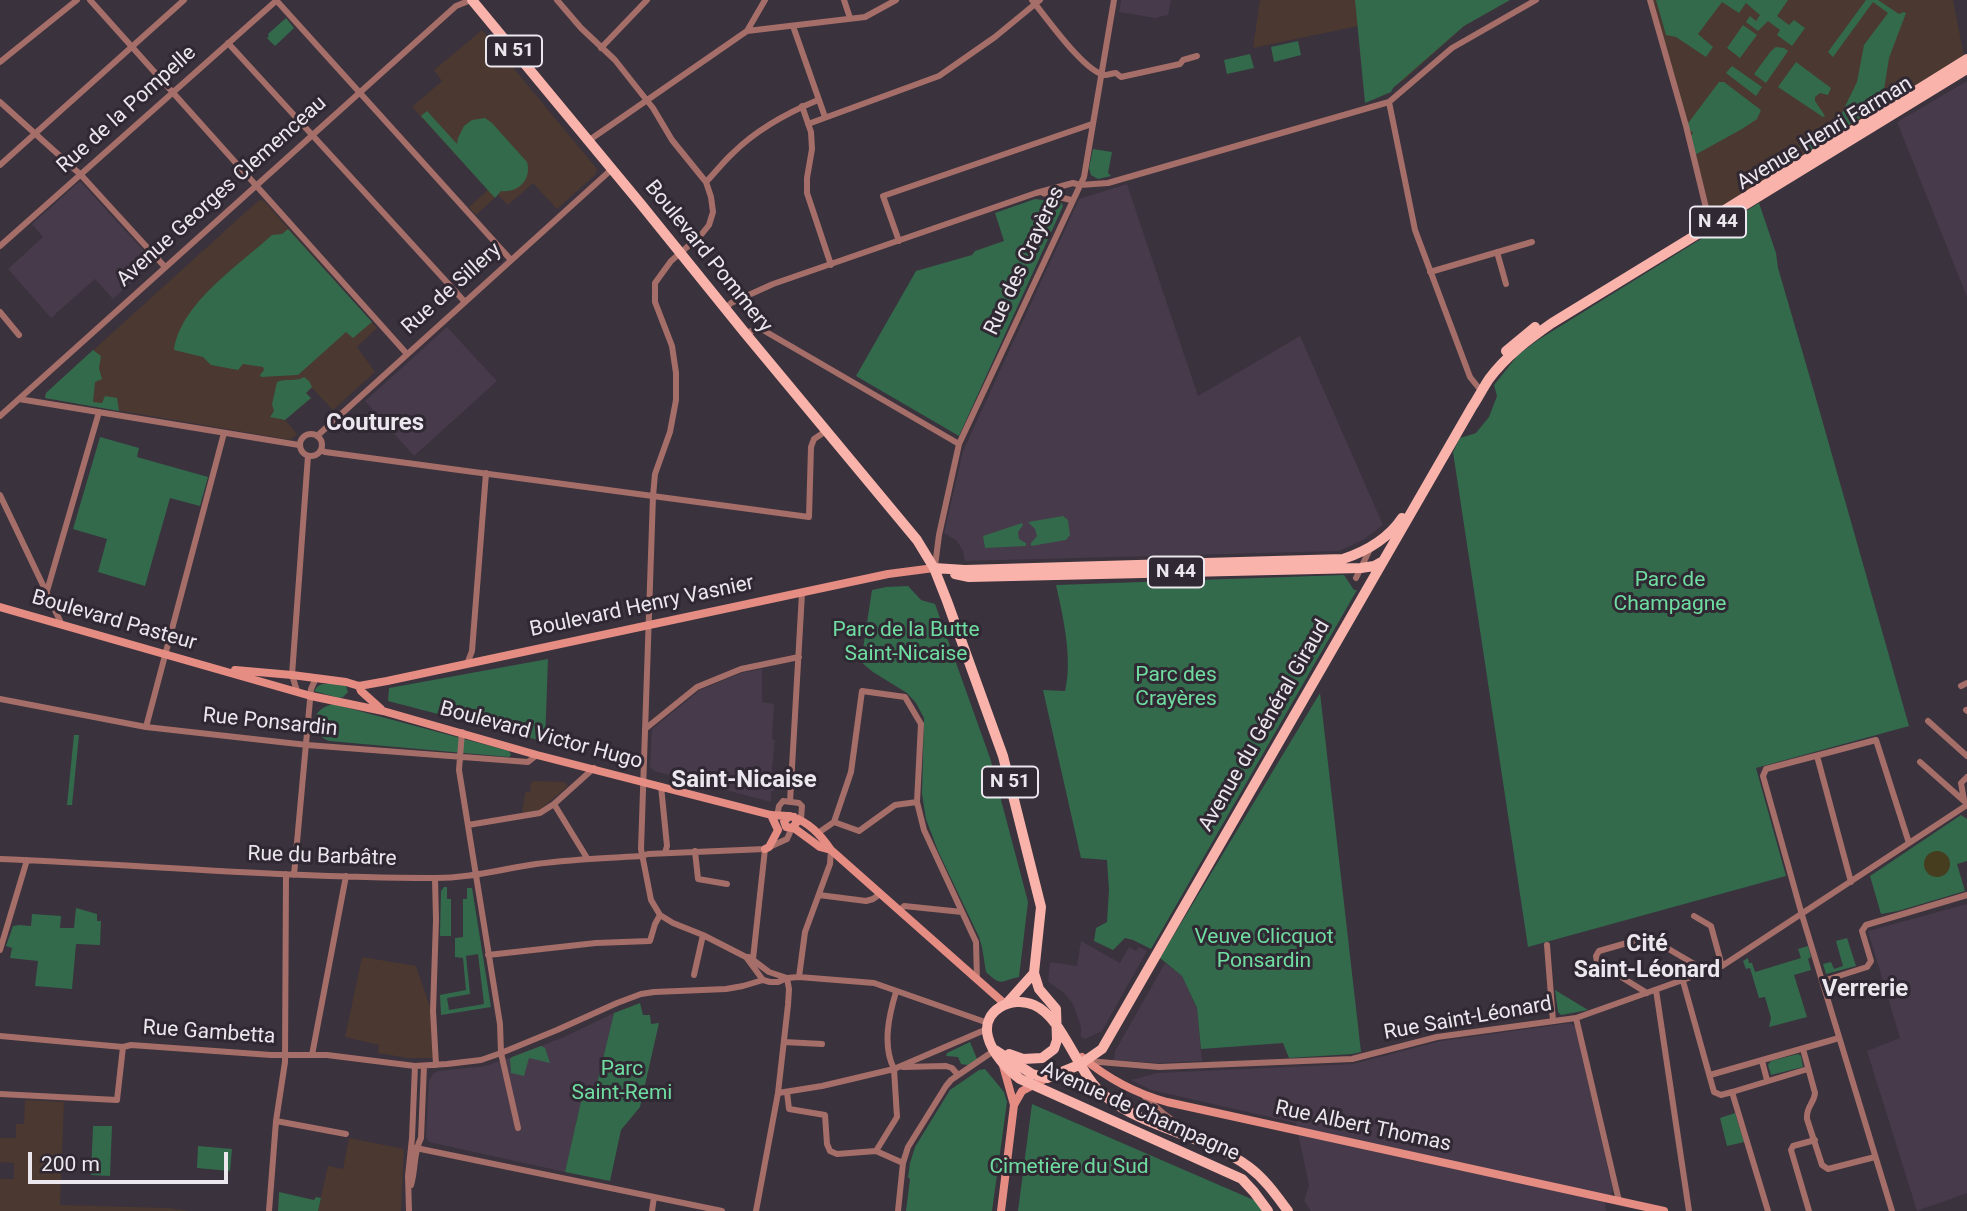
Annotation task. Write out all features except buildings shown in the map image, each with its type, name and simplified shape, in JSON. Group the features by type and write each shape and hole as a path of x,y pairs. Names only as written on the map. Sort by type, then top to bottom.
{"main road":[{"name":"Boulevard Pommery","path":"471,0 915,537 934,568"},
{"name":"Avenue Henri Farman","path":"1478,387 1509,348 1534,328 1967,60"},
{"name":"Avenue Henri Farman","path":"1472,406 1502,364 1552,323 1967,69"},
{"name":"N 44","path":"1374,546 1392,531 1405,514 1478,387"},
{"name":"Avenue du Général Giraud","path":"1083,1063 1102,1049 1472,406"},
{"name":"Boulevard Henry Vasnier","path":"934,568 965,570 1331,560 1351,557 1374,546"},
{"name":"Boulevard Henry Vasnier","path":"934,568 969,577 1361,568 1384,561"},
{"name":"N 51","path":"934,568 1003,756 1035,879 1041,907 1034,973"},
{"path":"998,1055 1023,1059 1042,1058 1054,1049 1058,1028 1056,1009 1039,989 1034,973 994,1012 988,1027 988,1038 998,1055 1029,1083 1083,1063"},
{"path":"1006,1003 1027,1002 1038,1006 1058,1028"},
{"name":"Avenue de Champagne","path":"1058,1028 1068,1046 1083,1063 1095,1088 1114,1103 1143,1118 1209,1146 1247,1166 1269,1186 1288,1211"},
{"name":"Avenue de Champagne","path":"1029,1083 1242,1180 1268,1211"}],"street":[{"path":"0,62 77,0"},
{"path":"90,0 407,354"},
{"path":"0,165 184,0"},
{"path":"276,0 511,260"},
{"name":"Rue de la Pompelle","path":"0,246 276,0"},
{"name":"Avenue Georges Clemenceau","path":"0,416 456,6 471,0"},
{"path":"557,0 581,29 615,60 645,98 672,140 706,182 713,212 709,225 671,261 655,283 655,302 672,346 676,400 670,432 655,474 653,496 642,856 651,900 660,915 673,923 704,934 769,972 787,978"},
{"path":"601,48 647,0"},
{"path":"588,141 645,98 747,31 765,0"},
{"path":"844,0 850,18"},
{"path":"747,31 865,17 896,0"},
{"path":"726,309 731,303 773,284 1040,192 1073,183 1080,185 1084,177 1114,0"},
{"path":"1478,387 1470,377 1415,230 1389,102 1452,48 1536,0"},
{"path":"1650,0 1709,220"},
{"path":"808,124 939,76 995,37 1036,1 1087,67 1101,74 1116,73 1121,77 1180,64 1183,60 1197,57"},
{"path":"793,26 825,117"},
{"path":"228,43 465,302"},
{"path":"706,182 733,153 769,124 818,100"},
{"path":"0,102 80,174 165,267"},
{"name":"Rue des Crayères","path":"934,568 960,444 1080,185 1108,183 1389,102"},
{"path":"802,106 811,132 812,149 807,193 831,265"},
{"path":"899,242 883,196 1092,124"},
{"name":"Rue de Sillery","path":"317,436 612,169"},
{"path":"1040,192 1071,200"},
{"path":"1430,272 1532,242"},
{"path":"1497,252 1506,284"},
{"path":"0,312 19,335"},
{"path":"745,333 763,330 960,444"},
{"path":"19,399 299,445"},
{"path":"47,591 99,412"},
{"path":"321,450 809,517 811,447 814,439 826,430"},
{"path":"146,727 224,433"},
{"path":"311,434 322,442 321,450 308,456 302,452 299,445 304,436 311,434"},
{"path":"297,691 292,675 308,456"},
{"path":"467,664 472,651 486,473"},
{"path":"0,495 62,625"},
{"path":"1373,577 1356,578 1374,546 1381,551 1384,561"},
{"name":"Boulevard Henry Vasnier","path":"337,701 348,700 360,688 467,664 888,574 934,568"},
{"path":"790,802 802,593"},
{"name":"Boulevard Pasteur","path":"0,607 312,696"},
{"path":"645,729 697,687 741,669 799,657"},
{"name":"Boulevard Pasteur","path":"218,669 292,675"},
{"name":"Boulevard Henry Vasnier","path":"292,675 346,682 360,688"},
{"path":"270,1211 276,1121 285,1055 290,874 307,745 311,689 316,678"},
{"name":"Boulevard Victor Hugo","path":"360,688 383,711"},
{"path":"818,833 834,822 850,772 862,691 905,697 921,724 917,802 924,830 976,942 977,980"},
{"name":"Boulevard Victor Hugo","path":"312,696 383,711 537,755 774,815"},
{"name":"Rue Ponsardin","path":"0,699 146,727 307,745 528,762 537,755"},
{"path":"1928,721 1967,756"},
{"path":"462,733 459,770 500,1024 501,1053 518,1128"},
{"path":"1892,1211 1802,915 1763,776 1766,768 1876,740 1909,843"},
{"path":"1817,756 1851,882"},
{"path":"1920,762 1966,805"},
{"path":"468,825 540,813 594,768"},
{"path":"1966,805 1961,783 1967,777"},
{"path":"661,786 667,846 665,853"},
{"path":"749,958 755,949 765,849 769,847 778,830 774,815 783,801 799,803 802,806 792,822 787,839 765,849"},
{"path":"834,822 859,831 895,805 917,802"},
{"path":"554,804 587,859"},
{"name":"Rue Saint-Léonard","path":"1083,1063 1159,1067 1352,1059 1437,1037 1576,1018 1722,966 1966,805"},
{"path":"774,815 818,833 831,850 1006,1003"},
{"path":"792,822 820,847 831,850"},
{"name":"Rue du Barbâtre","path":"0,859 290,874 435,878 476,876 537,864 587,859 765,849"},
{"path":"799,976 804,932 830,864 831,850"},
{"path":"695,851 698,879 727,884"},
{"path":"0,950 27,860"},
{"path":"312,1055 346,876"},
{"path":"435,878 433,1011 436,1065"},
{"path":"819,895 866,901 880,894"},
{"path":"1823,981 1867,967 1871,961 1862,931 1866,925 1967,895"},
{"path":"900,911 904,906 962,912"},
{"path":"488,956 596,943 650,941 660,915"},
{"path":"1694,916 1711,926 1722,966"},
{"path":"694,975 704,934"},
{"path":"1647,993 1597,962 1599,951 1648,937 1708,972"},
{"path":"1547,945 1553,1021"},
{"path":"749,958 763,980"},
{"path":"763,980 769,972"},
{"path":"413,1147 421,1138 424,1066 481,1060 641,994 743,986 763,980 778,982 799,976 874,984 988,1027"},
{"path":"756,1211 778,1093 789,989 787,978"},
{"path":"1683,981 1714,1092 1721,1095 1808,1069"},
{"path":"1656,990 1689,1211"},
{"path":"876,1151 898,1117 894,1069 887,1031 896,992"},
{"path":"1576,1018 1619,1201"},
{"path":"894,1069 988,1027"},
{"name":"Rue Gambetta","path":"0,1036 123,1046 354,1057 424,1066"},
{"path":"1710,1075 1839,1038"},
{"path":"783,1042 822,1044"},
{"path":"0,1094 117,1100 123,1046"},
{"path":"1802,1049 1815,1093 1807,1111 1807,1119 1822,1165 1828,1169 1875,1157"},
{"path":"898,1211 908,1147 946,1086 958,1075 998,1055 1014,1105 1001,1211"},
{"path":"1014,1105 1042,1058"},
{"path":"1762,1061 1768,1080"},
{"name":"Rue Albert Thomas","path":"1083,1063 1144,1096 1619,1201 1637,1208 1664,1211"},
{"path":"409,1211 408,1176 413,1147 415,1066"},
{"path":"778,1093 921,1066 946,1066 958,1075"},
{"path":"1732,1092 1768,1211"},
{"path":"787,1093 789,1109 825,1115 830,1151 837,1154 876,1151 904,1163"},
{"path":"1144,1096 1209,1146"},
{"path":"276,1121 346,1134"},
{"path":"1809,1211 1791,1150 1793,1146 1815,1140"},
{"path":"413,1147 722,1211"},
{"path":"652,1211 654,1197"}],"shaded area":[{"path":"1121,0 1171,0 1168,15 1155,18 1119,12"},
{"path":"1260,0 1510,0 1464,26 1404,80 1367,100 1358,26 1253,48"},
{"path":"1650,0 1953,0 1964,56 1709,220"},
{"path":"482,30 597,169 596,174 557,209 533,183 508,205 498,195 476,215 469,207 488,190 412,107 442,81 434,70"},
{"path":"1967,81 1967,297 1897,122"},
{"path":"80,181 154,262 113,299 95,279 51,318 8,269 43,237 32,224"},
{"path":"1127,184 1198,396 1300,336 1383,525 1363,540 1339,551 965,561 963,551 956,540 944,533 963,451 1079,199"},
{"path":"259,200 264,201 377,328 357,347 375,372 333,410 312,388 306,393 311,398 285,420 297,434 291,440 45,398 46,393"},
{"path":"447,327 497,381 414,456 365,401"},
{"path":"762,669 762,702 774,704 772,739 775,740 771,779 774,791 771,791 771,802 654,771 650,767 652,729 700,690 741,673"},
{"path":"531,782 564,782 568,786 540,810 522,813 525,794 530,792"},
{"path":"1967,904 1967,1193 1917,1211 1867,1051 1900,1038 1868,931"},
{"path":"1081,941 1120,963 1129,947 1136,951 1139,947 1147,951 1102,1031 1085,1039 1081,1037 1081,1027 1073,1004 1063,992 1048,982 1050,962 1077,966"},
{"path":"362,957 416,966 430,1007 433,1058 408,1058 378,1053 379,1045 345,1037"},
{"path":"1165,963 1182,976 1197,1009 1202,1061 1157,1063 1114,1060 1115,1051"},
{"path":"614,1013 593,1100 582,1098 565,1172 429,1142 426,1137 429,1080 433,1074 438,1071 485,1066 512,1057 564,1037"},
{"path":"1570,1023 1575,1026 1613,1191 1605,1203 1606,1211 1311,1211 1304,1201 1309,1185 1296,1123 1151,1090 1131,1080 1157,1073 1353,1064 1441,1041"},
{"path":"25,1100 64,1102 60,1205 190,1211 0,1211 0,1179 14,1179 14,1163 0,1162 0,1138 16,1138 16,1124 24,1124"},
{"path":"349,1138 404,1149 401,1211 318,1211 328,1166 343,1169"}],"green space":[{"path":"1355,0 1510,0 1464,26 1391,92 1365,103"},
{"path":"1656,0 1788,0 1777,16 1789,25 1794,20 1805,28 1792,46 1777,35 1780,30 1768,21 1758,31 1746,22 1750,16 1756,21 1760,15 1746,3 1739,13 1722,2 1698,34 1713,47 1706,57 1676,37 1666,35"},
{"path":"1866,0 1878,0 1899,14 1906,13 1889,58 1883,96 1873,109 1811,150 1805,150 1799,146 1802,141 1839,119 1857,82 1864,45 1888,13 1873,2 1833,57 1828,52"},
{"path":"286,18 294,28 275,46 267,38 268,34"},
{"path":"1743,25 1757,35 1740,58 1727,48"},
{"path":"1298,41 1301,55 1274,62 1271,47"},
{"path":"1776,47 1788,51 1766,83 1754,74"},
{"path":"1250,54 1254,68 1227,74 1224,60"},
{"path":"1796,62 1831,88 1828,95 1820,93 1815,97 1825,116 1778,87"},
{"path":"1732,66 1762,87 1756,96 1726,73"},
{"path":"1719,82 1724,82 1761,110 1757,119 1693,156 1689,139 1693,133 1686,126"},
{"path":"427,111 457,144 464,126 472,120 485,118 527,162 525,180 513,190 501,191 495,198 421,116"},
{"path":"1093,149 1112,152 1108,173 1111,176 1098,179 1091,175 1089,168"},
{"path":"1035,199 1061,202 1063,206 959,436 856,376 916,271 972,255 975,251 1004,241 995,213"},
{"name":"Parc de Champagne","path":"1759,203 1776,253 1778,268 1909,726 1756,768 1786,876 1528,947 1453,452 1460,438 1476,433 1489,417 1497,396 1494,385 1518,355"},
{"path":"288,229 372,322 353,338 346,332 298,375 261,377 263,367 243,364 238,370 211,365 203,357 174,350 187,317 213,286 272,235 282,234"},
{"path":"93,350 101,356 99,368 102,379 95,382 93,402 102,403 105,396 117,398 119,411 45,398 46,393"},
{"path":"304,377 312,387 306,393 311,398 285,420 270,417 274,411 272,404 277,382"},
{"path":"100,437 139,448 137,457 208,477 200,506 170,498 145,586 98,572 107,539 73,529"},
{"path":"1063,516 1068,520 1070,535 1066,540 1031,546 1037,536 1035,529 1028,522"},
{"path":"1022,523 1018,532 1019,539 1026,543 1026,546 985,548 983,536"},
{"name":"Parc des Crayères","path":"1344,575 1354,590 1357,590 1151,949 1125,938 1113,950 1094,941 1096,928 1107,922 1107,860 1081,858 1043,690 1065,691 1067,679 1066,638 1056,585"},
{"name":"Parc de la Butte Saint-Nicaise","path":"908,586 921,600 935,604 990,758 1028,902 1019,977 1004,981 995,980 986,972 979,937 938,851 926,819 922,794 924,718 907,693 861,662 872,590"},
{"path":"548,659 545,742 545,737 540,735 538,740 388,701 389,688"},
{"path":"322,684 343,684 348,692 339,698 314,691"},
{"name":"Veuve Clicquot Ponsardin","path":"1320,693 1361,1052 1289,1058 1283,1043 1201,1049 1197,1008 1182,976 1160,958"},
{"path":"333,704 509,751 511,755 509,757 329,741 317,732 314,721 320,711"},
{"path":"74,735 79,735 72,805 67,805"},
{"path":"1961,815 1967,819 1967,861 1957,864 1965,891 1881,914 1870,876"},
{"path":"447,887 447,899 451,899 451,936 440,936 441,891"},
{"path":"467,888 472,888 491,1007 441,1015 440,995 466,990 463,958 455,957 455,938 463,937 463,899 467,899","holes":["478,954 484,1004 449,1010 447,998 470,994 466,956"]},
{"path":"76,908 97,914 97,921 101,921 100,945 76,944 72,989 35,986 38,961 10,958 12,948 6,946 13,926 31,926 32,914 61,916 60,928 74,928"},
{"path":"1847,938 1856,966 1826,974 1823,964 1831,962 1834,969 1843,966 1836,941"},
{"path":"1808,946 1811,970 1794,975 1807,1017 1769,1027 1771,1018 1765,997 1759,998 1750,968 1746,969 1743,961 1748,958 1755,972 1801,958 1798,949"},
{"path":"1555,990 1588,1010 1561,1015 1558,1012"},
{"name":"Parc Saint-Remi","path":"640,1003 643,1015 650,1015 651,1024 659,1023 640,1107 621,1130 610,1181 565,1172 582,1097 593,1100 614,1013"},
{"path":"970,1042 977,1059 968,1065 961,1064 958,1057 946,1056 947,1053"},
{"path":"541,1046 545,1048 550,1063 529,1058 524,1076 511,1073 512,1057"},
{"path":"1798,1054 1803,1067 1771,1075 1768,1065 1771,1061"},
{"path":"985,1069 1004,1092 1007,1102 992,1211 906,1211 910,1179 908,1177 915,1147 950,1090 979,1070"},
{"name":"Cimetière du Sud","path":"1032,1104 1256,1201 1263,1211 1018,1211"},
{"path":"1735,1113 1744,1142 1727,1146 1720,1118"},
{"path":"93,1126 112,1126 110,1176 91,1175"},
{"path":"198,1146 232,1149 230,1171 197,1168"},
{"path":"279,1192 314,1200 316,1197 321,1198 318,1211 278,1211"}],"sand":[{"path":"1937,851 1946,855 1950,864 1946,873 1937,877 1928,873 1924,864 1928,855"}],"district":[{"name":"Coutures","path":"375,424"},
{"name":"Saint-Nicaise","path":"744,781"},
{"name":"Cité Saint-Léonard","path":"1647,958"},
{"name":"Verrerie","path":"1865,990"}]}
